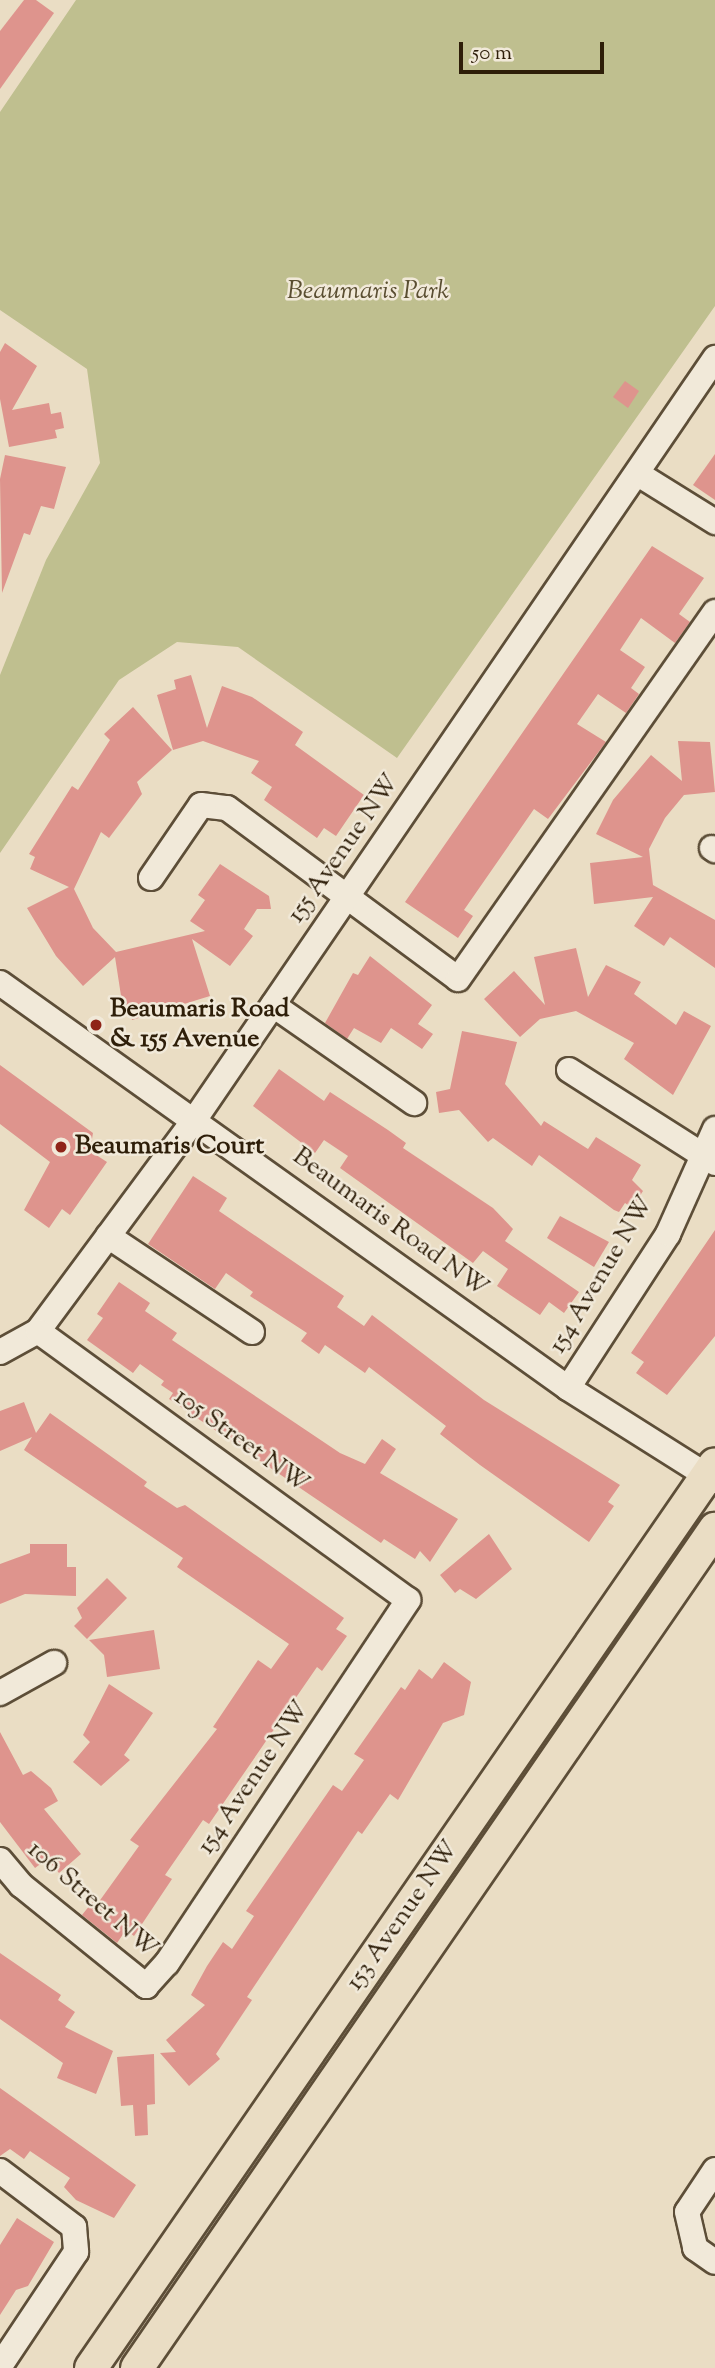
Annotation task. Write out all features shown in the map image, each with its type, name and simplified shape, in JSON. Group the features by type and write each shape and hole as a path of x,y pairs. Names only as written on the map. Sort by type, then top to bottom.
{"main road":[{"name":"153 Avenue NW","path":"91,2368 712,1473"},
{"name":"153 Avenue NW","path":"137,2368 715,1530"}],"street":[{"name":"155 Avenue NW","path":"0,1352 38,1331 195,1119 715,358"},
{"path":"638,474 715,522"},
{"path":"151,878 201,805 227,808 349,893 458,979 715,612"},
{"name":"Beaumaris Road NW","path":"0,983 195,1119 568,1388 712,1473"},
{"path":"273,1005 414,1103"},
{"path":"569,1070 708,1159"},
{"name":"154 Avenue NW","path":"568,1388 667,1234 708,1159 715,1129"},
{"path":"108,1236 252,1332"},
{"name":"105 Street NW","path":"38,1331 408,1600"},
{"name":"154 Avenue NW","path":"146,1986 167,1963 408,1600"},
{"path":"0,1693 54,1662"},
{"name":"106 Street NW","path":"0,1860 21,1885 146,1986"},
{"path":"715,2170 687,2212 695,2248 715,2262"},
{"path":"0,2171 74,2227 76,2252 0,2365"}],"green space":[{"name":"Beaumaris Park","path":"76,0 715,0 715,306 397,758 238,647 177,642 119,680 0,853 0,675 46,560 100,463 87,369 0,310 0,112"}],"building":[{"path":"24,0 36,0 54,13 0,89 0,31"},
{"path":"5,343 37,366 12,410 49,403 51,414 61,412 64,428 55,430 57,438 9,447 0,399 0,352"},
{"path":"625,381 639,391 628,408 613,397"},
{"path":"715,454 715,500 693,485"},
{"path":"5,455 66,467 54,509 41,506 30,535 24,533 2,593 0,479"},
{"path":"652,546 704,578 679,614 690,622 675,643 641,618 620,650 645,667 631,688 639,694 626,713 598,694 577,724 606,742 548,819 534,809 464,910 473,916 458,938 405,902"},
{"path":"191,675 207,728 222,686 252,697 303,732 295,745 364,795 336,836 324,828 317,838 264,800 272,787 251,773 259,761 203,741 173,750 157,695 176,689 174,680"},
{"path":"133,707 172,750 137,782 142,794 109,838 101,832 74,889 93,928 116,952 205,931 190,921 205,900 198,895 220,864 269,896 271,909 257,909 244,929 253,936 230,966 192,939 210,996 132,1020 131,1013 124,1015 115,957 83,986 56,956 27,908 69,887 30,869 35,857 29,854 72,786 78,790 110,740 104,734"},
{"path":"678,741 710,742 715,792 684,795 665,818 649,849 653,885 715,920 715,968 670,937 664,946 634,926 653,897 594,904 590,863 643,857 596,834 613,800 651,755 682,781"},
{"path":"576,948 588,997 606,965 641,982 634,994 676,1025 684,1011 711,1026 673,1095 624,1059 634,1043 576,1011 540,1019 520,1037 484,999 514,971 545,1005 534,957"},
{"path":"370,956 432,1005 418,1024 433,1034 422,1049 391,1028 381,1043 354,1028 347,1039 325,1023 353,973 358,975"},
{"path":"462,1031 517,1042 505,1084 541,1126 544,1121 588,1149 596,1137 641,1165 632,1180 643,1191 632,1208 625,1203 619,1212 614,1210 539,1155 532,1166 493,1138 488,1142 459,1110 439,1113 436,1092 450,1089"},
{"name":"Beaumaris Court","path":"0,1065 93,1133 90,1151 107,1162 70,1215 62,1209 49,1228 24,1210 50,1162 0,1124"},
{"path":"279,1069 324,1101 330,1092 406,1143 403,1148 493,1208 513,1229 505,1241 579,1292 564,1313 549,1302 540,1315 497,1286 508,1269 483,1251 473,1263 340,1168 348,1156 324,1140 315,1153 253,1106"},
{"path":"193,1176 227,1198 219,1211 344,1296 337,1307 364,1326 372,1315 484,1400 620,1485 608,1502 614,1506 589,1542 440,1434 446,1426 369,1367 365,1373 325,1345 319,1354 301,1341 307,1333 250,1296 253,1292 226,1273 215,1289 148,1244"},
{"path":"560,1216 609,1242 594,1267 547,1238"},
{"path":"715,1230 715,1336 667,1395 636,1373 644,1362 631,1353"},
{"path":"119,1282 150,1303 145,1311 177,1333 172,1340 340,1453 365,1464 382,1439 396,1449 380,1473 458,1519 430,1562 420,1551 415,1559 384,1539 381,1543 169,1399 173,1393 161,1385 164,1381 140,1364 133,1373 87,1340 103,1318 97,1314"},
{"path":"24,1402 36,1433 50,1413 147,1482 144,1486 177,1508 185,1505 344,1618 336,1629 347,1636 322,1671 317,1667 209,1824 203,1820 165,1875 172,1879 134,1936 126,1930 117,1943 82,1915 94,1900 98,1903 139,1846 130,1840 217,1729 213,1727 258,1660 271,1669 289,1644 177,1567 183,1558 24,1450 32,1437 0,1451 0,1411"},
{"path":"489,1534 512,1569 476,1599 460,1589 455,1593 440,1575"},
{"path":"30,1544 67,1544 67,1567 76,1567 76,1596 25,1594 0,1604 0,1564 30,1553"},
{"path":"107,1578 127,1598 87,1639 74,1626 82,1618 77,1608"},
{"path":"154,1630 160,1669 107,1677 104,1655 89,1640"},
{"path":"444,1662 471,1682 464,1715 443,1723 398,1800 390,1794 362,1834 358,1831 247,1997 252,2000 216,2054 220,2059 189,2086 160,2053 176,2052 166,2040 205,2005 191,1995 207,1966 223,1942 232,1949 254,1916 246,1911 333,1785 342,1791 364,1760 354,1754 401,1687 405,1690 419,1669 432,1679"},
{"path":"109,1684 153,1713 124,1755 130,1760 101,1786 73,1762 90,1742 83,1735"},
{"path":"0,1732 23,1775 31,1771 51,1788 58,1801 44,1809 81,1854 59,1873 47,1859 35,1868 0,1822"},
{"path":"0,1953 61,1995 58,2000 75,2012 65,2027 113,2051 96,2094 57,2078 63,2063 0,2019"},
{"path":"154,2054 155,2104 147,2105 148,2135 135,2136 133,2105 121,2106 117,2057"},
{"path":"0,2088 136,2185 114,2218 76,2200 64,2187 70,2178 30,2151 24,2159 10,2149 0,2156"},
{"path":"17,2218 54,2242 28,2286 16,2290 0,2315 0,2245"}],"place":[{"name":"Beaumaris Road & 155 Avenue","path":"96,1025"},
{"name":"Beaumaris Court","path":"61,1147"}]}
